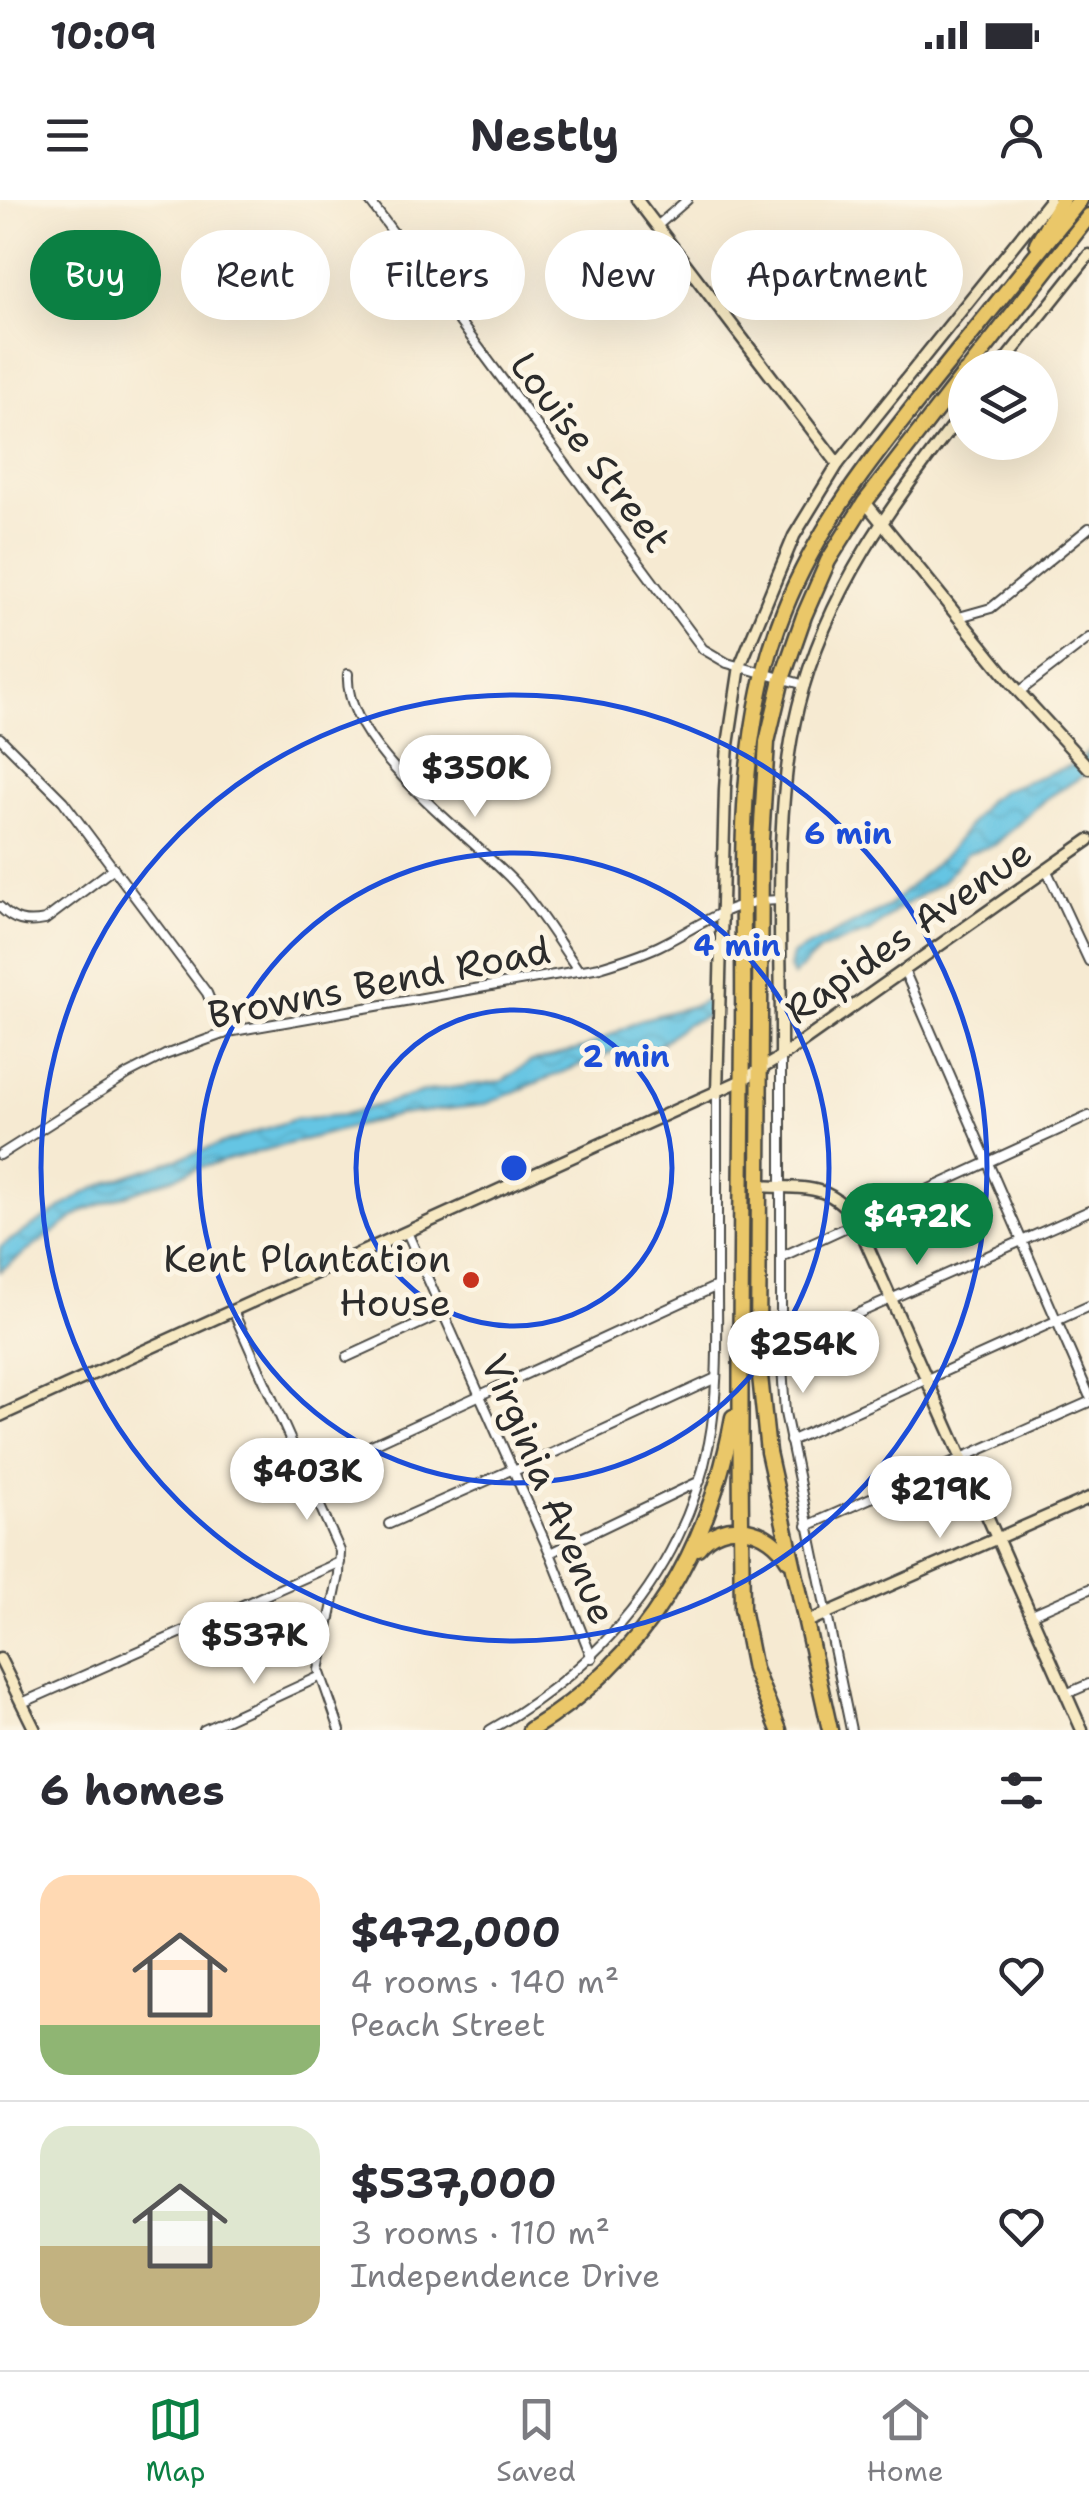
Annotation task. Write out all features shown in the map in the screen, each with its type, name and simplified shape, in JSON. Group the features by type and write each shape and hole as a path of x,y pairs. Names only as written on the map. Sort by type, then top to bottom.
{"highway":[{"path":"1016,281 1062,200"},
{"path":"779,1730 754,1669 748,1639 742,1608 740,1530 746,785 763,672 803,568 852,484 1080,200"},
{"path":"984,350 1089,219"},
{"path":"830,1730 768,1452 758,1358 764,778 770,724 782,679 815,588 865,502 948,396"},
{"path":"852,484 865,502"},
{"path":"740,1186 759,1186"},
{"path":"530,1730 573,1701 607,1670 642,1630 685,1565 704,1526 726,1455 740,1341"},
{"path":"685,1565 712,1534 740,1530 761,1533 775,1542 795,1574"},
{"path":"819,1730 824,1702"}],"street":[{"name":"Louise Street","path":"369,200 703,649 718,659 805,685"},
{"path":"637,200 838,464"},
{"path":"657,226 687,200"},
{"path":"490,1730 535,1704 589,1660 624,1622 659,1571 700,1481 712,1424 716,1378 717,1093 728,744 740,666 794,536 838,464 1050,200"},
{"path":"1013,350 1089,255"},
{"path":"851,1730 790,1441 781,1350 786,776 805,685 842,590 880,521 948,432"},
{"path":"865,502 1019,692 1089,768"},
{"path":"959,617 991,608 1089,528"},
{"path":"1019,692 1089,638"},
{"path":"348,674 353,709 402,777 518,886 579,972"},
{"path":"0,738 63,801 114,868 207,994 224,1034"},
{"name":"Rapides Avenue","path":"0,1416 761,1070 1089,840"},
{"path":"0,907 20,921 45,920 114,868"},
{"path":"1046,869 1089,961"},
{"name":"Browns Bend Road","path":"0,1156 128,1074 165,1055 244,1027 579,972 658,946 745,902 782,900"},
{"path":"807,1526 1089,1398 904,970"},
{"path":"781,1257 1089,1116"},
{"path":"759,1186 826,1192 840,1201 857,1222 1082,1730"},
{"path":"758,1358 1089,1211"},
{"name":"Virginia Avenue","path":"407,1232 550,1553 589,1660"},
{"path":"363,1449 717,1286"},
{"path":"790,1441 1089,1306"},
{"path":"233,1311 340,1552 320,1659 320,1677 340,1730"},
{"path":"347,1357 443,1313"},
{"path":"389,1524 716,1378"},
{"path":"550,1553 700,1481"},
{"path":"808,1622 1089,1498"},
{"path":"22,1703 340,1562"},
{"path":"1030,1615 1089,1589"},
{"path":"0,1659 35,1730"},
{"path":"204,1730 320,1677"},
{"path":"1066,1694 1089,1684"}],"water":[{"path":"1089,751 1089,772 1044,800 995,845 967,853 942,882 871,931 820,950 793,976 789,968 792,955 890,905 949,851 987,801 1003,790 1077,763"},
{"path":"714,995 715,1014 685,1024 657,1047 611,1052 483,1105 397,1115 201,1167 83,1211 0,1271 0,1247 83,1194 109,1182 295,1119 343,1115 428,1091 502,1081 530,1062 584,1048 643,1019 696,1005"}],"place":[{"name":"Kent Plantation House","path":"471,1280"}]}
